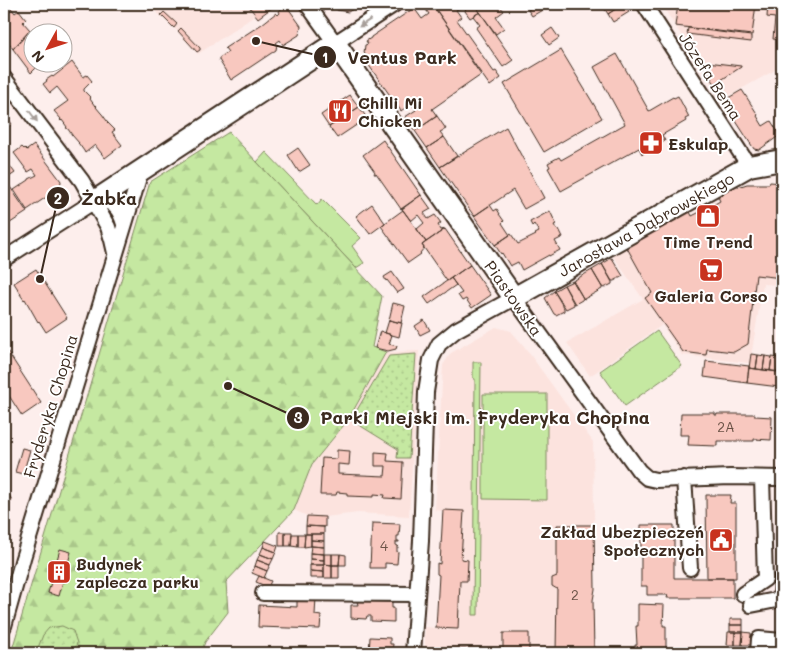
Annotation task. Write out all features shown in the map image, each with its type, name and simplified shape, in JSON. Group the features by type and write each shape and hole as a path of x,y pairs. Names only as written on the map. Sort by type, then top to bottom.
{"street":[{"name":"Piastowska","path":"307,4 514,298 639,471 647,478 656,480 730,477 782,478"},
{"path":"4,259 395,4"},
{"name":"Józefa Bema","path":"644,4 749,166"},
{"path":"4,78 82,180 110,232 115,254"},
{"name":"Jarosława Dąbrowskiego","path":"514,298 749,166 782,160"},
{"name":"Fryderyka Chopina","path":"4,626 141,170"},
{"path":"95,201 105,201 112,204 120,211 124,224"},
{"path":"413,653 421,541 426,392 431,360 439,344 456,330 514,298"},
{"path":"684,478 690,568"},
{"path":"762,478 765,579 747,599 781,599 782,578"},
{"path":"262,593 417,594"},
{"path":"758,653 759,639 782,641"}],"shaded area":[{"path":"140,4 277,4 258,18 256,15 198,54 154,10"},
{"path":"661,4 782,4 782,78 777,69 723,99"},
{"name":"Galeria Corso","path":"782,183 782,285 763,284 750,363 682,355 662,325 590,376 567,343 643,299 611,253 689,210 693,216 720,201 717,195 729,189 747,184"},
{"path":"496,327 511,331 524,346 593,442 594,653 448,653 448,649 425,650 425,627 436,628 439,575 437,574 437,563 440,563 443,511 435,510 443,365 451,353"},
{"path":"419,351 409,516 358,513 325,517 307,516 294,510 312,464 348,420 386,352"}],"green space":[{"path":"229,132 382,296 372,347 386,352 348,420 312,464 294,510 226,582 228,612 205,642 201,653 11,653 150,182"},
{"path":"266,152 317,205 322,199 361,238 352,246 364,263 356,268 257,162"},
{"path":"657,331 682,366 625,406 600,371"},
{"path":"416,354 409,458 397,458 398,449 351,420 389,356"},
{"path":"473,362 481,362 478,615 473,615 475,379 473,378"},
{"path":"483,394 547,394 547,500 483,499"},
{"path":"62,626 73,631 77,643 73,653 36,653 43,635 49,628"}],"building":[{"path":"4,4 8,4 15,13 19,10 26,19 22,22 22,39 13,49 4,36"},
{"path":"247,4 277,4 258,18"},
{"path":"332,4 361,4 348,12 337,10"},
{"path":"422,4 432,4 481,75 432,109 437,116 415,131 405,117 416,110 414,107 411,103 401,111 363,57 366,55 364,53 365,45 368,44 366,41 414,8 422,19 429,14"},
{"path":"432,4 474,4 480,12 470,18 465,11 466,8 462,7 456,10 461,17 457,20 494,72 496,71 501,78 490,86"},
{"path":"474,4 498,4 504,11 496,17 504,28 496,34"},
{"path":"538,4 544,9 532,16 528,10"},
{"path":"607,4 623,4 608,14 603,6"},
{"path":"623,4 629,12 613,22 608,14"},
{"path":"678,4 756,4 752,35 675,26"},
{"path":"768,4 782,4 782,40 773,39 775,18 767,17"},
{"path":"286,5 301,26 299,35 283,45 280,40 276,43 276,50 231,80 219,60 228,52 225,48 276,13 278,15 279,11"},
{"path":"164,12 177,24 174,28 161,15"},
{"path":"480,12 513,60 503,67 476,28 480,25 473,16"},
{"path":"181,28 200,50 197,52 178,31"},
{"path":"552,28 559,38 549,45 542,35"},
{"path":"688,28 751,36 751,42 687,34"},
{"path":"22,40 22,61 13,49"},
{"path":"561,50 602,118 544,152 504,84"},
{"path":"617,54 649,111 678,96 689,117 685,119 686,121 662,135 665,141 642,154 639,148 561,191 548,168 550,167 548,163 559,157 561,160 625,124 594,67"},
{"path":"72,62 83,77 87,75 92,81 84,91 115,130 112,132 122,145 105,158 95,145 85,153 54,111 68,101 57,87 50,93 43,84 46,80 59,72 72,72"},
{"path":"707,62 741,67 715,84 703,65"},
{"path":"742,90 763,126 771,121 780,135 759,150 754,149 723,101"},
{"name":"Chilli Mi Chicken","path":"350,95 359,107 329,127 321,115"},
{"path":"359,107 367,118 337,138 329,127"},
{"path":"4,113 12,124 4,129"},
{"path":"437,116 446,129 440,132 444,137 427,148 415,131"},
{"path":"506,127 544,198 524,209 513,190 474,216 440,167"},
{"path":"444,137 457,156 440,167 427,148"},
{"path":"383,140 421,195 401,209 376,173 374,174 375,172 363,155"},
{"path":"34,145 61,181 60,188 27,210 14,190 37,175 33,169 28,172 14,153 22,147 27,150"},
{"path":"298,148 310,165 299,172 288,155"},
{"path":"9,165 15,173 6,179 4,169"},
{"path":"4,178 27,212 4,227 5,191"},
{"name":"Galeria Corso","path":"770,182 782,183 782,278 756,275 748,344 734,352 707,349 706,355 683,352 645,298 652,293 626,246 689,210 692,216 704,210 720,201 717,195 723,192 747,184 769,184"},
{"path":"421,195 431,209 424,213 428,219 435,215 441,223 438,225 441,230 445,229 426,242 417,229 424,223 418,215 411,221 402,209"},
{"path":"372,204 385,223 370,234 356,216"},
{"path":"490,205 494,211 497,209 504,221 502,223 510,235 495,245 474,216"},
{"path":"403,210 426,242 422,245 424,248 421,254 408,263 381,226"},
{"path":"550,211 556,224 554,225 557,230 559,229 563,237 555,241 560,250 522,270 518,262 510,266 495,245 511,234 518,244 536,235 539,232 534,224 532,226 530,222"},
{"path":"445,229 470,265 447,281 422,245"},
{"path":"612,258 623,276 614,281 612,281 602,264"},
{"path":"602,264 612,282 612,284 604,288 592,270"},
{"path":"470,265 491,295 472,308 466,299 462,301 458,295 462,293 451,278"},
{"path":"36,269 67,318 46,332 14,283"},
{"path":"592,270 602,289 584,299 573,281"},
{"path":"392,272 404,289 397,293 384,277"},
{"path":"451,278 456,285 429,304 424,297"},
{"path":"573,281 583,298 575,304 564,285"},
{"path":"564,285 574,304 566,309 554,291"},
{"path":"554,291 564,308 564,311 556,315 545,298"},
{"path":"393,303 405,306 401,323 389,320"},
{"path":"389,320 402,323 399,337 385,333"},
{"path":"424,320 430,330 420,335 415,326"},
{"path":"380,331 392,335 389,344 397,346 396,349 388,351 375,348"},
{"path":"4,346 41,403 22,416 4,388"},
{"path":"751,354 758,355 756,369 749,368"},
{"path":"758,355 765,356 763,370 756,369"},
{"path":"765,356 772,357 770,371 763,370"},
{"path":"772,357 779,358 777,372 770,371"},
{"path":"706,361 749,366 747,383 704,377"},
{"path":"749,368 781,372 779,387 747,383"},
{"path":"681,413 715,413 715,415 755,414 755,416 772,417 771,440 717,441 717,446 688,445 689,435 680,435"},
{"path":"22,448 30,450 23,474 15,472"},
{"path":"337,450 350,451 349,465 338,464 338,474 385,476 386,466 375,466 375,452 388,453 387,461 403,462 401,499 384,498 385,495 374,494 374,497 347,496 347,493 337,492 336,495 320,495 322,458 337,459"},
{"path":"4,487 12,500 9,503 10,505 5,508 4,506"},
{"name":"Zakład Ubezpieczeń Społecznych","path":"706,495 731,495 730,503 736,503 736,578 707,578"},
{"path":"443,510 464,511 461,559 468,560 467,581 460,581 458,629 436,628 439,575 437,574 437,563 440,564"},
{"path":"307,516 325,517 325,527 306,526"},
{"path":"372,523 400,524 399,536 397,536 397,541 399,542 396,542 396,545 399,547 397,547 397,564 385,563 385,568 370,568"},
{"path":"557,525 594,525 594,653 556,653 557,589 552,586 552,578 557,576"},
{"path":"641,525 674,525 674,578 733,578 733,598 667,598 668,595 647,595 647,586 641,586"},
{"path":"306,526 324,527 324,534 306,534"},
{"path":"279,532 285,532 285,546 279,546"},
{"path":"285,532 292,532 291,546 285,546"},
{"path":"292,534 298,534 298,547 291,546"},
{"path":"298,534 305,534 304,547 298,547"},
{"path":"305,534 311,534 311,546 304,547"},
{"path":"311,534 324,534 324,541 311,540"},
{"path":"311,540 324,541 324,547 311,546"},
{"path":"265,541 278,546 276,552 263,547"},
{"path":"311,546 324,547 324,554 310,553"},
{"path":"263,547 276,552 273,559 260,554"},
{"name":"Budynek zaplecza parku","path":"60,549 71,552 59,596 48,593"},
{"path":"310,553 324,554 324,560 310,559"},
{"path":"260,554 273,559 270,565 257,560"},
{"path":"324,554 332,554 332,565 324,564"},
{"path":"332,554 340,554 339,565 332,565"},
{"path":"340,554 346,555 346,565 339,565"},
{"path":"310,559 324,560 324,565 310,565"},
{"path":"257,560 270,565 267,571 255,566"},
{"path":"324,564 332,565 332,578 324,578"},
{"path":"310,565 324,565 324,572 310,571"},
{"path":"332,565 339,565 339,578 332,578"},
{"path":"255,566 267,571 264,578 252,573"},
{"path":"310,571 324,572 324,578 310,578"},
{"path":"259,576 271,581 268,587 256,582"},
{"path":"297,596 316,597 315,615 321,616 320,629 258,627 259,605 297,607"},
{"path":"357,601 392,602 394,622 371,621 371,616 367,616 366,619 351,618 351,605 358,605"},
{"path":"638,604 664,605 663,626 666,626 666,650 664,650 664,653 635,653 635,645 637,645"},
{"path":"730,619 743,619 743,625 730,625"},
{"path":"730,625 743,625 743,632 730,632"},
{"path":"728,632 735,632 735,645 727,645"},
{"path":"735,632 743,632 742,645 735,645"},
{"path":"743,632 751,633 751,645 742,645"},
{"path":"503,633 529,633 529,650 539,650 539,653 448,653 448,649 503,650"},
{"path":"370,637 390,638 390,644 393,644 392,653 369,653"}],"place":[{"name":"Ventus Park","path":"256,41"},
{"name":"Chilli Mi Chicken","path":"340,111"},
{"name":"Eskulap","path":"651,143"},
{"name":"Time Trend","path":"708,216"},
{"name":"Galeria Corso","path":"711,270"},
{"name":"Żabka","path":"40,279"},
{"name":"Parki Miejski im. Fryderyka Chopina","path":"228,386"},
{"name":"Zakład Ubezpieczeń Społecznych","path":"721,540"},
{"name":"Budynek zaplecza parku","path":"59,572"}]}
